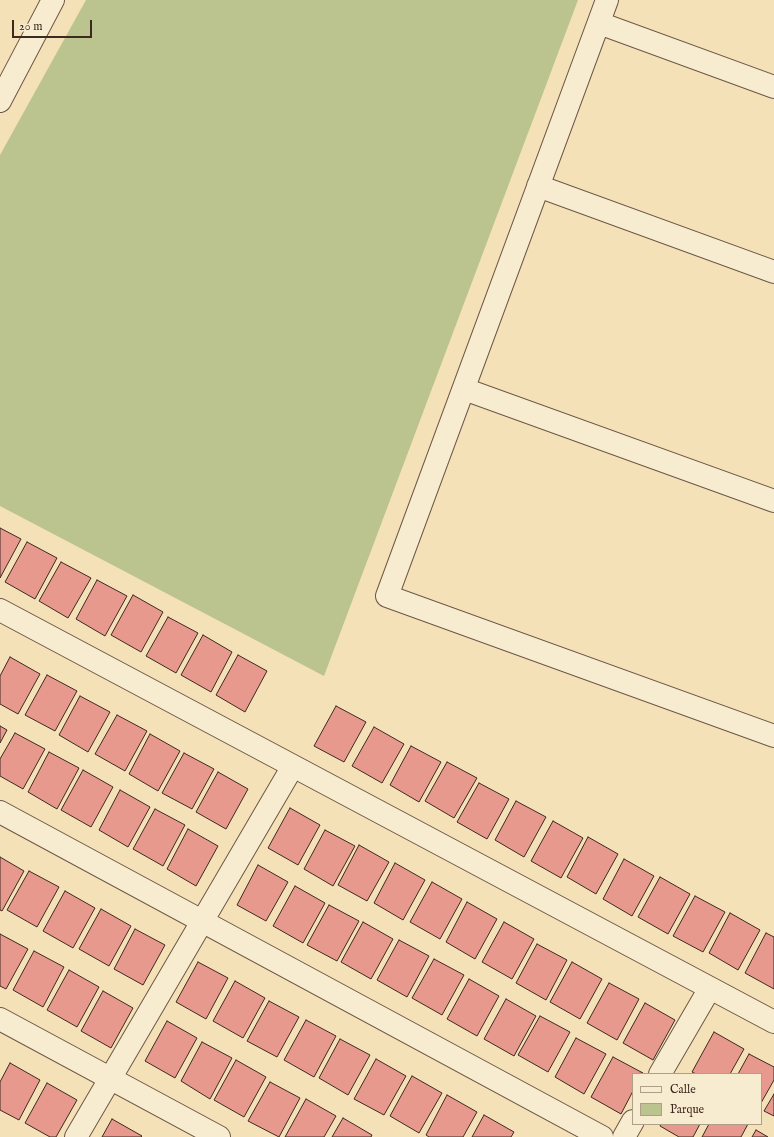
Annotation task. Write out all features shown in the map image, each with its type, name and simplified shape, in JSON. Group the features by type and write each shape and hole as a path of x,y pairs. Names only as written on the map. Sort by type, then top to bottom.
{"street":[{"path":"3,88 53,0"},
{"path":"607,0 387,596 774,736"},
{"path":"599,23 774,87"},
{"path":"538,186 774,272"},
{"path":"464,389 774,501"},
{"path":"0,610 774,1022"},
{"path":"76,1137 293,766"},
{"path":"0,812 602,1137"},
{"path":"661,1073 710,988"},
{"path":"0,1019 219,1137"},
{"path":"624,1137 632,1123"}],"green space":[{"path":"86,0 578,0 324,676 0,506 0,155"}],"building":[{"path":"0,528 21,539 0,578"},
{"path":"27,542 57,558 35,599 5,582"},
{"path":"61,562 91,578 68,618 39,601"},
{"path":"97,580 127,596 105,636 76,619"},
{"path":"133,595 163,612 141,652 111,635"},
{"path":"168,617 198,633 176,673 146,656"},
{"path":"203,635 232,652 211,692 181,675"},
{"path":"238,655 267,671 245,712 216,695"},
{"path":"10,657 40,674 18,714 0,704 0,676"},
{"path":"47,675 77,691 55,731 25,715"},
{"path":"80,696 110,712 88,752 59,735"},
{"path":"336,706 366,722 344,762 314,746"},
{"path":"117,715 147,731 125,771 95,754"},
{"path":"0,726 7,730 0,743"},
{"path":"374,727 404,744 382,783 352,766"},
{"path":"15,733 45,749 23,789 0,776 0,759"},
{"path":"150,734 180,751 158,791 129,774"},
{"path":"411,746 441,762 419,802 390,785"},
{"path":"49,752 79,768 57,809 28,792"},
{"path":"184,753 214,769 192,809 162,793"},
{"path":"447,762 477,778 454,818 425,801"},
{"path":"83,770 113,787 91,827 61,810"},
{"path":"218,772 248,789 226,829 196,812"},
{"path":"479,783 509,799 487,839 457,822"},
{"path":"120,790 150,807 128,847 99,830"},
{"path":"516,801 546,817 524,857 495,840"},
{"path":"290,808 320,825 298,865 268,848"},
{"path":"155,809 185,825 163,866 133,849"},
{"path":"553,821 583,838 561,878 531,861"},
{"path":"188,829 218,846 196,886 167,869"},
{"path":"325,830 355,846 333,886 304,869"},
{"path":"588,837 618,854 596,894 567,877"},
{"path":"359,845 389,862 367,901 338,885"},
{"path":"0,857 24,871 2,911 0,910"},
{"path":"624,859 654,876 632,916 603,899"},
{"path":"395,863 425,880 403,920 374,903"},
{"path":"258,865 288,882 266,921 237,905"},
{"path":"29,871 59,887 37,927 7,910"},
{"path":"660,877 690,894 668,934 638,917"},
{"path":"432,882 462,899 440,939 410,922"},
{"path":"295,886 325,903 303,943 273,926"},
{"path":"65,891 95,908 73,948 43,931"},
{"path":"695,896 725,912 703,952 673,936"},
{"path":"467,902 497,919 475,959 446,942"},
{"path":"329,905 359,921 337,961 307,945"},
{"path":"101,909 131,926 109,966 79,949"},
{"path":"730,913 760,930 738,970 709,953"},
{"path":"363,922 393,939 371,979 341,962"},
{"path":"504,922 534,939 512,979 482,962"},
{"path":"135,929 165,945 143,985 114,969"},
{"path":"766,933 774,937 774,989 745,973"},
{"path":"0,934 28,949 6,989 0,986"},
{"path":"399,940 429,956 407,997 377,980"},
{"path":"537,944 567,960 546,1000 516,983"},
{"path":"34,951 64,967 43,1007 13,990"},
{"path":"434,959 464,975 442,1015 412,998"},
{"path":"198,962 228,978 206,1019 176,1002"},
{"path":"572,962 602,979 580,1019 550,1002"},
{"path":"69,970 99,987 77,1027 47,1010"},
{"path":"469,979 499,996 477,1036 447,1019"},
{"path":"235,981 265,998 243,1038 213,1021"},
{"path":"609,983 639,999 617,1040 587,1023"},
{"path":"103,991 133,1008 111,1048 81,1031"},
{"path":"506,999 536,1016 514,1056 484,1039"},
{"path":"269,1001 299,1017 277,1057 247,1041"},
{"path":"645,1003 675,1020 653,1060 623,1043"},
{"path":"540,1016 570,1032 548,1072 518,1055"},
{"path":"306,1020 336,1036 314,1077 284,1060"},
{"path":"167,1021 197,1038 175,1078 145,1061"},
{"path":"714,1032 744,1049 731,1073 692,1072"},
{"path":"576,1038 606,1054 584,1094 555,1077"},
{"path":"340,1039 370,1055 348,1095 319,1078"},
{"path":"202,1042 232,1058 210,1099 181,1081"},
{"path":"749,1054 774,1067 774,1080 762,1101 762,1073 739,1073"},
{"path":"613,1057 643,1073 632,1073 632,1093 621,1114 591,1097"},
{"path":"376,1059 406,1076 384,1115 354,1099"},
{"path":"236,1060 266,1077 244,1117 214,1100"},
{"path":"10,1063 40,1080 19,1120 0,1110 0,1082"},
{"path":"412,1076 442,1093 419,1133 390,1116"},
{"path":"270,1082 300,1098 279,1137 248,1121"},
{"path":"47,1083 77,1100 56,1137 50,1137 25,1123"},
{"path":"774,1094 774,1116 764,1111"},
{"path":"447,1095 477,1112 463,1137 429,1137 426,1135"},
{"path":"306,1099 336,1116 324,1137 285,1137"},
{"path":"484,1115 514,1132 511,1137 472,1137"},
{"path":"343,1118 372,1135 371,1137 332,1137"},
{"path":"112,1119 142,1136 102,1137"},
{"path":"699,1125 693,1137 679,1137 660,1126"},
{"path":"708,1125 747,1125 741,1137 702,1137"},
{"path":"756,1130 768,1137 752,1137"}]}
